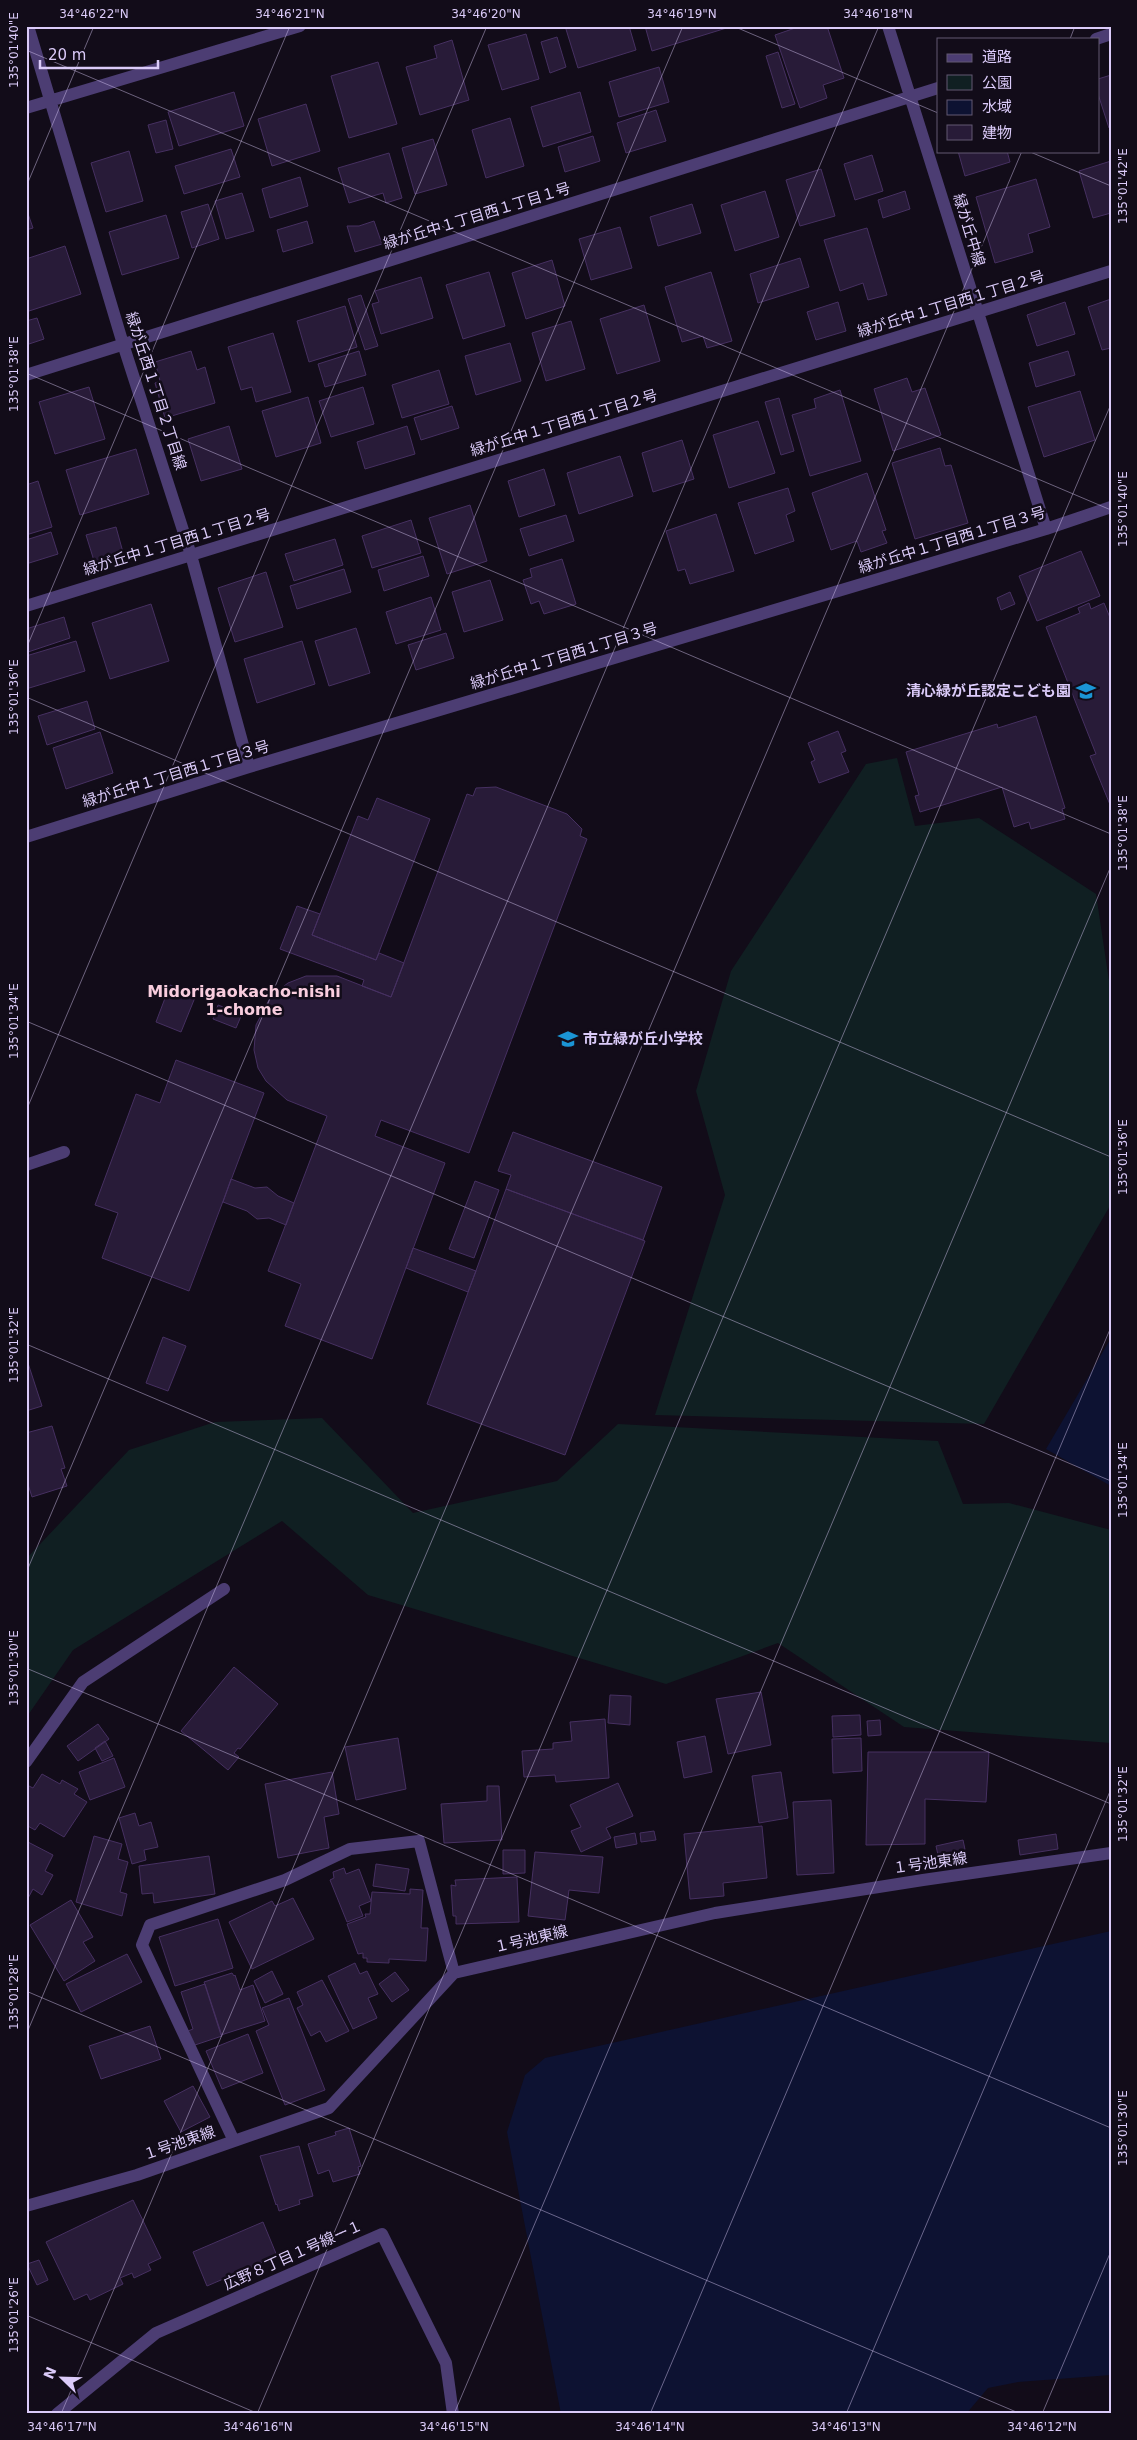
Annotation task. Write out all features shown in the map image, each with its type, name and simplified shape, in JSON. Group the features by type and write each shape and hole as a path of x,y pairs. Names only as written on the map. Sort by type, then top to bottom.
{"street":[{"name":"緑が丘西１丁目２丁目線","path":"28,26 123,344 191,555 249,767"},
{"path":"26,108 300,26"},
{"name":"緑が丘中線","path":"888,26 1046,529"},
{"path":"1099,38 1111,34"},
{"name":"緑が丘中１丁目西１丁目１号","path":"26,375 937,88"},
{"name":"緑が丘中１丁目西１丁目２号","path":"26,606 1111,272"},
{"name":"緑が丘中１丁目西１丁目３号","path":"26,837 249,767 1046,529 1111,507"},
{"path":"26,1164 64,1152"},
{"path":"26,1762 83,1682 224,1589"},
{"path":"234,2140 142,1944 150,1925 285,1880 350,1849 419,1841 454,1973"},
{"name":"１号池東線","path":"26,2206 138,2174 329,2108 454,1973 715,1913 1111,1853"},
{"name":"広野８丁目１号線ー１","path":"56,2414 156,2333 382,2234 446,2363 453,2414"}],"green space":[{"path":"897,758 915,826 979,818 1096,894 1111,994 1111,1204 984,1424 655,1415 725,1195 696,1091 731,971 866,764"},
{"path":"322,1418 413,1513 557,1481 618,1424 938,1441 963,1504 1009,1503 1111,1530 1111,1743 904,1727 778,1643 666,1684 368,1595 282,1521 73,1650 26,1718 26,1559 129,1450 215,1422"}],"water":[{"path":"1111,1338 1111,1486 1046,1449"},
{"path":"1111,1931 1111,2375 1018,2382 988,2388 966,2414 561,2414 507,2132 525,2075 545,2058"}],"building":[{"path":"565,26 629,26 636,50 578,68"},
{"path":"645,26 733,26 652,51"},
{"path":"801,26 827,26 844,78 823,85 827,98 800,108 775,35"},
{"path":"526,34 539,79 502,90 488,45"},
{"path":"557,37 566,67 550,73 541,42"},
{"path":"452,40 469,100 420,115 406,67 437,58 434,46"},
{"path":"778,52 795,104 782,108 766,56"},
{"path":"378,62 397,124 349,138 331,76"},
{"path":"659,67 669,102 619,117 609,82"},
{"path":"1111,75 1111,127 1109,128 1100,100 1100,78"},
{"path":"234,92 244,126 179,146 168,112"},
{"path":"580,92 591,132 543,147 531,107"},
{"path":"306,104 320,151 272,166 258,119"},
{"path":"656,110 666,141 626,153 617,123"},
{"path":"510,118 524,166 486,178 472,130"},
{"path":"166,120 173,149 156,153 148,125"},
{"path":"593,136 600,161 565,172 558,147"},
{"path":"433,139 447,185 415,194 402,148"},
{"path":"231,149 240,177 184,194 175,166"},
{"path":"129,151 143,201 106,212 91,163"},
{"path":"958,152 1007,152 1010,162 965,176"},
{"path":"389,153 402,198 386,203 383,193 349,203 338,168"},
{"path":"872,155 883,191 855,200 844,164"},
{"path":"1111,161 1111,213 1093,218 1079,171"},
{"path":"821,169 835,216 800,226 786,180"},
{"path":"300,177 308,206 270,218 262,189"},
{"path":"1036,179 1050,227 1028,234 1033,252 995,263 976,197"},
{"path":"765,191 779,237 735,251 721,205"},
{"path":"905,191 910,209 883,218 878,200"},
{"path":"242,193 254,231 226,239 215,201"},
{"path":"208,204 219,239 192,248 181,212"},
{"path":"692,204 701,233 658,246 650,217"},
{"path":"26,208 33,228 26,230"},
{"path":"166,215 179,258 122,275 109,232"},
{"path":"307,221 313,243 283,252 277,230"},
{"path":"374,221 382,244 355,252 347,226 359,226"},
{"path":"620,227 632,268 591,280 579,239"},
{"path":"867,228 887,295 868,300 863,283 840,291 824,240"},
{"path":"65,246 81,294 26,312 26,259"},
{"path":"800,258 809,287 758,303 750,274"},
{"path":"552,260 565,306 526,319 512,273"},
{"path":"489,272 505,326 463,339 446,285"},
{"path":"711,272 732,341 707,348 703,336 682,342 665,287"},
{"path":"421,277 433,318 381,334 372,304 379,302 375,291"},
{"path":"361,295 378,346 365,350 348,299"},
{"path":"1111,299 1111,348 1102,350 1088,307"},
{"path":"838,302 846,331 816,340 807,312"},
{"path":"1065,302 1075,334 1037,346 1027,315"},
{"path":"644,305 660,361 617,374 600,319"},
{"path":"345,306 357,347 309,362 297,321"},
{"path":"37,318 44,339 26,345 26,321"},
{"path":"571,321 585,369 546,381 532,333"},
{"path":"273,333 291,392 256,402 252,387 241,390 228,347"},
{"path":"510,343 521,381 476,395 465,356"},
{"path":"191,351 197,370 205,367 215,403 165,418 155,383 160,381 155,362"},
{"path":"359,351 366,375 325,387 318,364"},
{"path":"1068,351 1075,375 1036,387 1029,363"},
{"path":"439,370 449,404 402,418 392,385"},
{"path":"907,378 912,392 925,388 941,435 893,451 874,389"},
{"path":"89,387 105,439 55,454 39,402"},
{"path":"363,387 374,424 331,437 319,401"},
{"path":"840,390 861,461 810,476 792,415 816,408 814,399"},
{"path":"1080,391 1095,440 1044,457 1028,407"},
{"path":"308,397 321,443 276,457 262,411"},
{"path":"779,398 794,451 781,455 765,402"},
{"path":"452,406 459,428 421,440 414,418"},
{"path":"758,421 775,473 729,488 713,435"},
{"path":"229,426 242,469 201,481 188,439"},
{"path":"407,426 415,454 365,469 357,442"},
{"path":"682,440 694,479 653,492 642,453"},
{"path":"940,448 945,466 951,465 968,523 915,539 892,463"},
{"path":"136,449 149,494 80,515 66,470"},
{"path":"620,456 633,496 579,514 567,473"},
{"path":"544,469 555,505 519,517 508,481"},
{"path":"867,473 886,530 882,531 887,543 861,552 857,541 831,550 812,493"},
{"path":"38,481 52,527 26,535 26,485"},
{"path":"788,488 795,511 786,515 794,541 755,554 738,503"},
{"path":"470,505 487,561 447,574 429,518"},
{"path":"716,514 734,571 690,584 685,569 678,571 666,531"},
{"path":"566,515 574,541 529,556 520,529"},
{"path":"411,520 421,553 372,568 362,536"},
{"path":"116,527 124,556 95,564 86,535"},
{"path":"51,532 58,554 26,564 26,540"},
{"path":"335,539 343,565 294,581 285,554"},
{"path":"1081,551 1100,596 1037,621 1019,576"},
{"path":"423,556 429,576 384,591 378,570"},
{"path":"562,559 576,604 544,614 539,601 531,604 523,580 532,577 530,569"},
{"path":"344,569 351,592 297,609 290,586"},
{"path":"266,572 283,627 235,642 218,588"},
{"path":"490,580 503,620 464,632 452,592"},
{"path":"1010,592 1015,604 1001,610 997,598"},
{"path":"431,597 441,630 396,644 386,612"},
{"path":"1089,603 1091,609 1104,603 1111,620 1111,807 1090,756 1096,754 1046,627 1080,613 1078,608"},
{"path":"151,604 169,661 110,679 92,623"},
{"path":"64,617 70,638 28,652 26,629"},
{"path":"356,628 370,673 329,686 315,641"},
{"path":"446,633 454,658 416,670 408,645"},
{"path":"76,641 85,671 26,689 26,656"},
{"path":"302,641 315,684 257,703 244,659"},
{"path":"87,701 95,729 47,745 38,716"},
{"path":"1036,716 1065,808 1062,809 1065,819 1031,829 1029,822 1014,827 1002,787 920,812 915,796 919,795 906,752 997,724 998,728"},
{"path":"838,731 846,751 841,753 849,772 819,783 811,762 815,760 808,743"},
{"path":"100,732 113,773 66,789 53,748"},
{"path":"496,787 567,814 582,829 580,836 587,839 469,1153 381,1120 375,1136 445,1163 372,1359 285,1326 301,1284 268,1271 327,1116 287,1100 266,1081 258,1068 254,1050 256,1025 271,996 288,983 306,976 337,976 391,997 467,794 473,796 476,788"},
{"path":"377,798 430,819 376,960 312,935 358,816 368,820"},
{"path":"297,906 320,914 312,935 376,960 379,953 404,963 391,997 362,986 364,980 280,949"},
{"path":"170,985 196,995 181,1032 156,1022"},
{"path":"218,1005 242,1014 236,1028 213,1019"},
{"path":"176,1060 264,1093 189,1291 102,1258 118,1213 95,1205 136,1094 160,1103"},
{"path":"513,1132 662,1187 643,1240 506,1189 511,1175 498,1171"},
{"path":"231,1179 255,1188 267,1187 278,1196 294,1203 286,1225 269,1218 257,1219 247,1211 223,1202"},
{"path":"475,1181 499,1190 474,1258 449,1249"},
{"path":"506,1189 645,1241 565,1455 427,1404"},
{"path":"413,1248 476,1271 468,1292 406,1268"},
{"path":"163,1337 186,1346 168,1391 146,1383"},
{"path":"26,1357 42,1406 26,1411"},
{"path":"52,1426 65,1468 61,1469 67,1486 32,1497 26,1478 26,1433"},
{"path":"234,1667 278,1704 240,1749 238,1748 234,1753 239,1757 228,1770 181,1731"},
{"path":"761,1692 771,1745 728,1754 716,1699"},
{"path":"610,1695 631,1696 630,1725 608,1723"},
{"path":"860,1715 861,1735 833,1737 832,1716"},
{"path":"605,1719 609,1778 556,1782 555,1775 524,1777 522,1751 553,1749 553,1743 572,1741 570,1722"},
{"path":"880,1720 881,1735 868,1736 867,1721"},
{"path":"98,1724 109,1739 78,1761 67,1746"},
{"path":"705,1736 712,1772 684,1778 677,1742"},
{"path":"398,1738 406,1789 356,1800 345,1747"},
{"path":"861,1738 862,1771 833,1773 832,1739"},
{"path":"105,1741 113,1756 102,1761 95,1748"},
{"path":"868,1752 989,1752 986,1802 925,1799 925,1844 866,1845"},
{"path":"114,1758 125,1787 90,1800 79,1772"},
{"path":"332,1772 339,1814 324,1817 329,1848 278,1858 265,1784"},
{"path":"781,1772 788,1818 759,1823 752,1776"},
{"path":"42,1774 60,1784 62,1780 78,1789 74,1794 87,1802 64,1837 40,1823 35,1830 26,1825 26,1789 29,1786 33,1788"},
{"path":"618,1783 633,1816 606,1828 611,1838 581,1852 571,1831 581,1827 570,1805"},
{"path":"487,1786 499,1786 502,1840 444,1843 441,1804 487,1801"},
{"path":"831,1800 834,1873 797,1875 793,1802"},
{"path":"135,1813 139,1826 151,1822 158,1847 144,1850 146,1860 132,1864 119,1818"},
{"path":"762,1826 767,1878 723,1883 724,1896 690,1899 684,1834"},
{"path":"654,1831 656,1840 641,1842 640,1833"},
{"path":"635,1833 637,1844 616,1848 614,1837"},
{"path":"1056,1834 1058,1849 1020,1855 1018,1840"},
{"path":"94,1836 122,1844 118,1859 128,1862 120,1892 127,1894 122,1916 76,1902"},
{"path":"963,1840 967,1859 940,1864 936,1846"},
{"path":"26,1841 53,1855 45,1871 53,1875 42,1895 33,1889 26,1902"},
{"path":"503,1850 525,1850 525,1873 503,1874"},
{"path":"535,1852 603,1857 599,1893 569,1890 565,1920 528,1916"},
{"path":"209,1856 215,1894 154,1903 153,1893 142,1894 139,1866"},
{"path":"376,1864 409,1869 405,1891 373,1886"},
{"path":"344,1868 346,1874 359,1869 371,1901 359,1906 363,1916 347,1922 330,1880 334,1878 333,1872"},
{"path":"517,1877 519,1922 456,1924 456,1916 453,1916 451,1885 456,1886 455,1880"},
{"path":"410,1889 423,1890 421,1928 428,1928 426,1961 389,1959 389,1963 367,1962 367,1958 363,1958 363,1953 358,1954 347,1924 366,1917 365,1914 370,1914 372,1892 410,1894"},
{"path":"293,1898 314,1939 252,1969 229,1922 272,1901 275,1906"},
{"path":"71,1900 93,1937 83,1942 95,1961 64,1981 30,1925"},
{"path":"218,1919 233,1968 175,1986 159,1937"},
{"path":"127,1954 142,1982 81,2012 66,1984"},
{"path":"355,1963 360,1974 367,1971 378,1994 368,1998 377,2018 353,2029 328,1976"},
{"path":"272,1971 283,1994 265,2003 254,1981"},
{"path":"395,1972 409,1990 392,2002 379,1984"},
{"path":"232,1973 235,1975 240,1990 253,1985 265,2021 221,2035 204,1982"},
{"path":"322,1980 349,2031 326,2042 320,2031 311,2036 297,2008 303,2005 297,1992"},
{"path":"205,1984 222,2036 192,2046 188,2031 193,2029 181,1992"},
{"path":"289,1998 325,2090 285,2105 256,2031 269,2025 262,2008"},
{"path":"150,2026 161,2059 101,2079 89,2046"},
{"path":"248,2034 263,2073 222,2089 206,2051"},
{"path":"193,2086 210,2117 181,2132 164,2101"},
{"path":"349,2128 361,2166 358,2167 360,2174 333,2182 329,2170 318,2174 308,2144 336,2135 335,2132"},
{"path":"299,2146 313,2196 299,2200 300,2204 279,2211 260,2156"},
{"path":"133,2200 161,2258 148,2264 151,2270 134,2278 132,2273 120,2278 123,2284 90,2300 87,2294 74,2300 46,2242"},
{"path":"263,2222 277,2256 207,2286 193,2252"},
{"path":"39,2260 48,2280 37,2285 27,2264"}],"place":[{"name":"清心緑が丘認定こども園","path":"1086,691"},
{"name":"市立緑が丘小学校","path":"568,1039"}],"district":[{"name":"Midorigaokacho-nishi 1-chome","path":"244,1000"}]}
